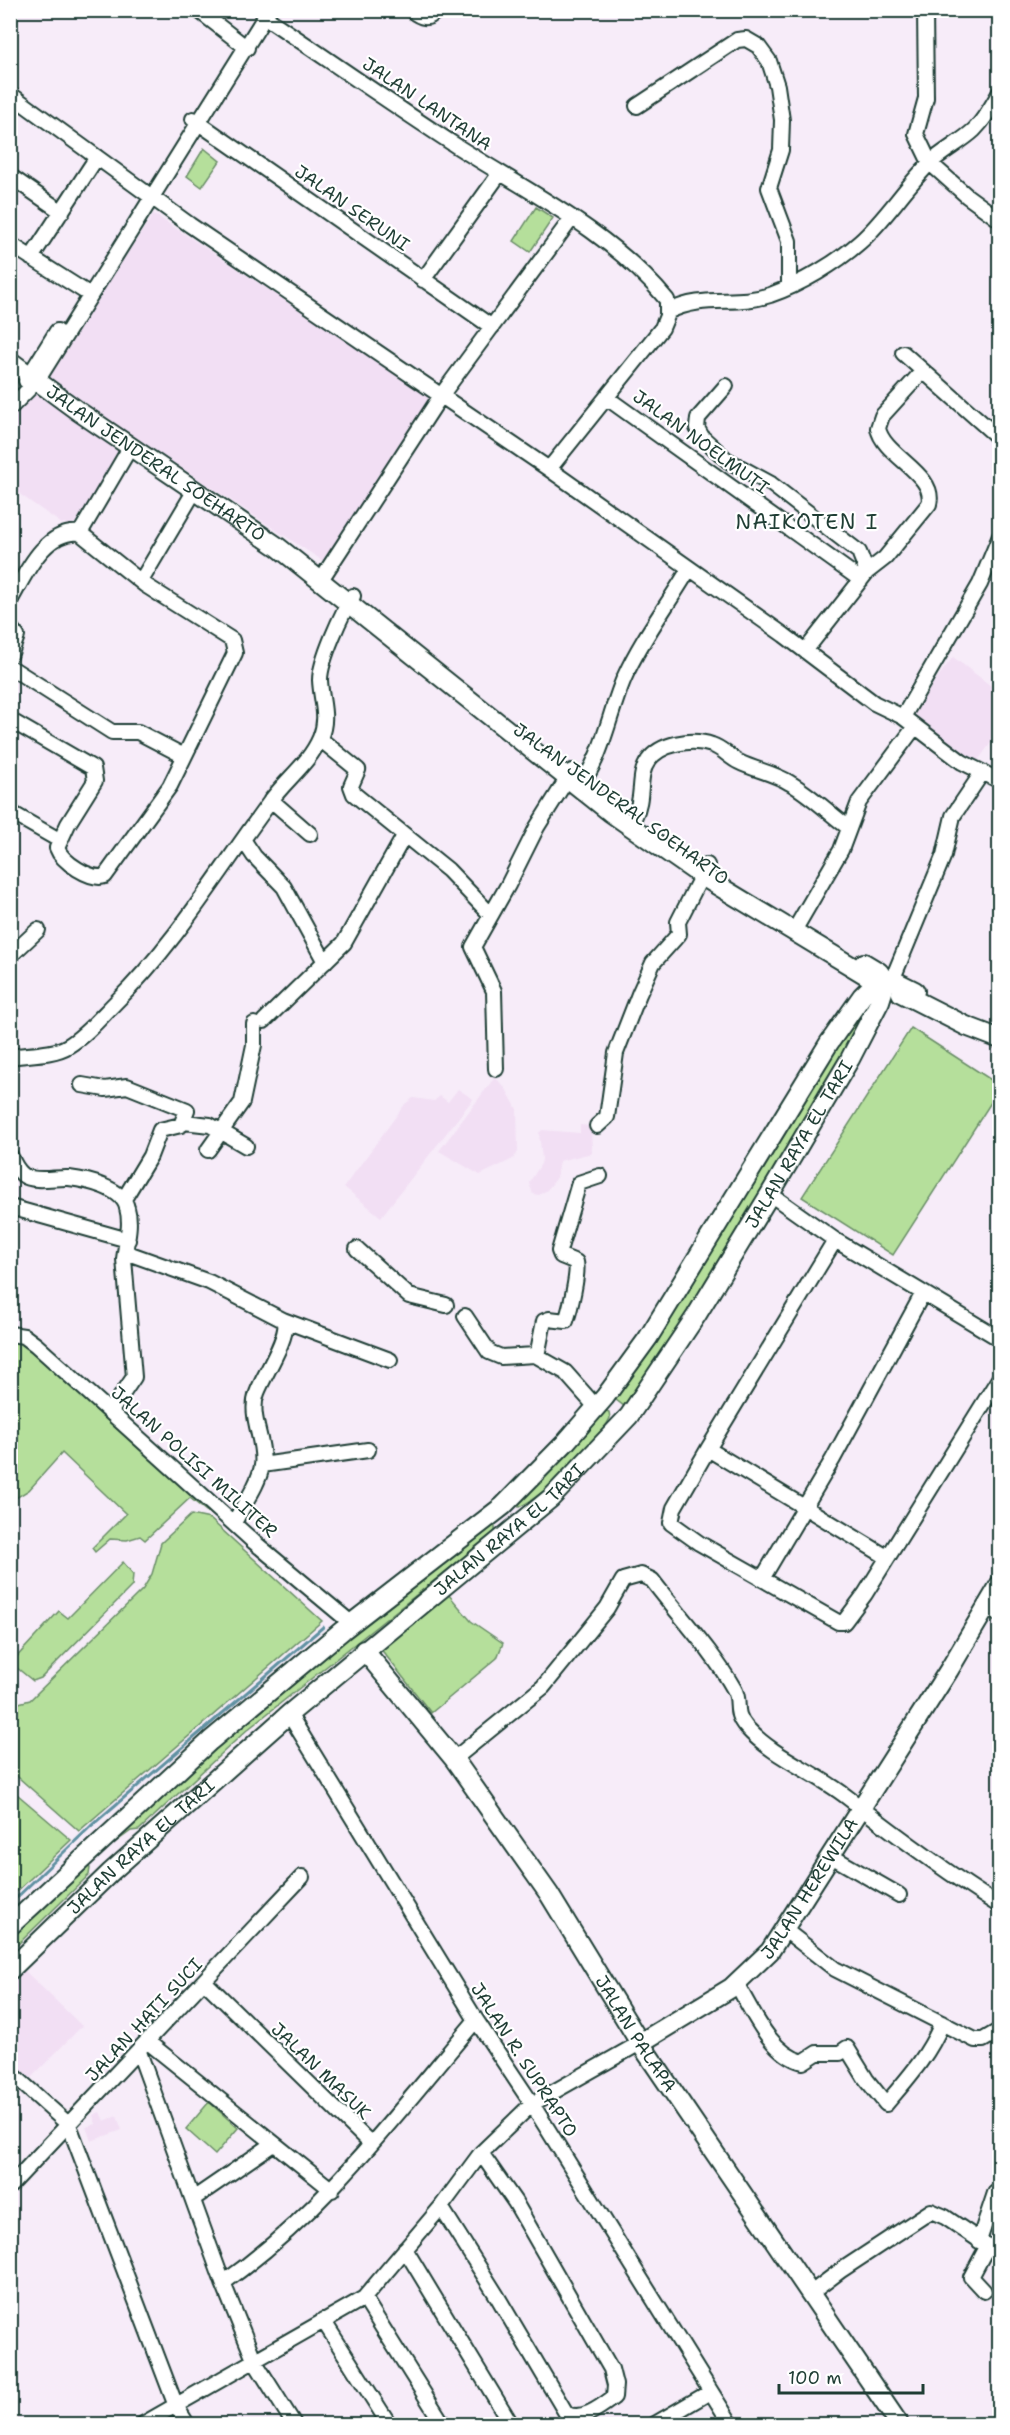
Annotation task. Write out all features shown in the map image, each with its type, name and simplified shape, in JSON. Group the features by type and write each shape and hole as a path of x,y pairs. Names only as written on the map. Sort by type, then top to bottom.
{"main road":[{"name":"JALAN JENDERAL SOEHARTO","path":"10,361 350,600 575,779 610,812 858,964"},
{"name":"JALAN JENDERAL SOEHARTO","path":"272,544 282,546 324,575 350,600"},
{"name":"JALAN JENDERAL SOEHARTO","path":"575,779 634,818 705,871 798,924 884,981 922,997 995,1037"},
{"path":"829,1043 853,993 858,964"},
{"name":"JALAN RAYA EL TARI","path":"10,1926 210,1741 351,1623 503,1506 601,1402 648,1338 829,1043 884,981"},
{"name":"JALAN RAYA EL TARI","path":"10,1970 111,1872 289,1714 364,1650 519,1525 580,1470 629,1416 696,1316 850,1059 884,981"},
{"path":"850,1059 888,1010 922,997"},
{"path":"601,1402 629,1416"},
{"path":"503,1506 519,1525"},
{"name":"JALAN HEREWILA","path":"640,2043 686,2017 738,1981 757,1963 784,1930 861,1809 993,1611 999,1584"},
{"name":"JALAN PALAPA","path":"364,1650 454,1759 549,1894 640,2043 899,2424"},
{"path":"91,1849 111,1872"}],"street":[{"path":"198,10 244,46"},
{"path":"411,10 424,18 429,18 437,10"},
{"path":"925,10 926,98 915,130 930,163 967,196 999,220"},
{"path":"10,408 33,378 195,121 267,14"},
{"name":"JALAN LANTANA","path":"267,14 500,173 605,240 651,280 668,300 667,312"},
{"path":"637,106 737,40 746,39 758,46 774,70 780,104 781,150 769,188 789,241 789,287"},
{"path":"549,469 662,328 667,312 694,302 754,299 789,287 835,260 861,241 930,163 973,131 989,112 999,92"},
{"path":"10,94 149,196 440,397 549,469 805,651 874,703 903,717 945,751 999,781"},
{"name":"JALAN SERUNI","path":"195,121 492,327"},
{"path":"31,258 98,157"},
{"path":"423,280 500,173"},
{"path":"10,176 63,212"},
{"path":"33,378 84,291 149,196"},
{"path":"324,575 440,397 572,219"},
{"path":"10,244 84,291"},
{"path":"903,352 922,372 999,439"},
{"path":"805,651 864,576 885,558 929,504 930,495 925,482 897,455 878,428 882,416 922,372"},
{"path":"726,386 698,418 697,428 702,437 727,460 771,484 859,552 864,576"},
{"name":"JALAN NOELMUTI","path":"607,398 809,542 864,576"},
{"path":"688,455 702,437"},
{"path":"80,533 131,446"},
{"path":"757,504 771,484"},
{"path":"141,581 195,490"},
{"path":"809,542 822,524"},
{"path":"10,601 47,545 64,534 80,533 141,581 232,640 236,648 170,786 105,876 93,876 61,856 57,848 59,840 95,781 95,771 88,764 46,738 10,720"},
{"path":"903,717 989,564 999,536"},
{"path":"989,564 999,574"},
{"path":"496,1069 494,991 473,947 537,827 597,753 611,708 626,674 689,569"},
{"path":"10,1057 63,1049 84,1034 170,944 271,800 302,766 320,739 326,711 320,678 350,600"},
{"path":"10,627 17,641 10,656"},
{"path":"10,667 112,732 138,732 184,756"},
{"path":"798,924 834,865 859,802 914,728"},
{"path":"320,739 358,770 351,786 354,794 462,883 491,915"},
{"path":"634,818 641,803 642,774 647,761 660,749 671,745 696,742 714,745 736,761 789,782 849,828"},
{"path":"884,981 944,855 953,816 982,773"},
{"path":"271,800 310,834"},
{"path":"10,812 59,840"},
{"path":"208,1150 242,1102 259,1023 344,943 404,836"},
{"path":"244,841 254,856 284,887 325,962"},
{"path":"597,1126 607,1117 616,1053 639,994 654,963 680,934 678,922 705,871"},
{"path":"10,956 38,930"},
{"path":"82,1085 105,1089 128,1086 185,1108 184,1122"},
{"path":"124,1199 150,1156 160,1130 184,1122 200,1122 223,1129 246,1146"},
{"path":"10,1155 17,1168 26,1176 70,1178 90,1182 119,1194 128,1209 127,1246 134,1377 111,1411"},
{"path":"537,1356 544,1321 566,1321 570,1310 571,1295 578,1268 576,1262 561,1256 559,1251 579,1183 600,1176"},
{"path":"770,1194 835,1240 999,1339"},
{"path":"10,1207 127,1246 209,1282 283,1320 390,1360"},
{"path":"835,1240 708,1449 674,1508 671,1523 699,1543 841,1623 847,1620 999,1377"},
{"path":"357,1249 409,1296 446,1305"},
{"path":"762,1579 833,1459 923,1293"},
{"path":"465,1316 489,1352 501,1357 537,1356 565,1372 601,1402"},
{"path":"234,1523 258,1480 262,1465 254,1416 255,1396 285,1334 286,1324 283,1320"},
{"name":"JALAN POLISI MILITER","path":"10,1334 24,1336 36,1345 234,1523 351,1623"},
{"path":"708,1449 887,1557"},
{"path":"262,1465 368,1450"},
{"path":"454,1759 543,1687 607,1608 623,1580 641,1575 652,1580 734,1688 737,1712 746,1726 775,1753 809,1771 999,1906"},
{"name":"JALAN R. SUPRAPTO","path":"289,1714 476,2020 532,2104 731,2424"},
{"path":"831,1856 899,1895"},
{"name":"JALAN HATI SUCI","path":"10,2186 302,1877"},
{"path":"784,1930 835,1969 942,2024 979,2041 999,2032"},
{"name":"JALAN MASUK","path":"204,1981 371,2144 332,2190 260,2257 223,2283"},
{"path":"738,1981 775,2045 802,2062 821,2052 844,2050 886,2104 919,2066 934,2043 942,2024"},
{"path":"371,2144 476,2020"},
{"name":"JALAN HEREWILA","path":"364,2298 441,2208 481,2153 532,2104 640,2043"},
{"path":"143,2047 332,2190"},
{"path":"143,2047 223,2283 255,2362 294,2424"},
{"path":"10,2072 69,2125 176,2406 187,2424"},
{"path":"193,2199 273,2144"},
{"path":"441,2208 497,2296 566,2413 571,2416 582,2415 614,2397 613,2378 596,2343 515,2202 481,2153"},
{"path":"984,2291 970,2277 983,2244 995,2193"},
{"path":"811,2293 840,2271 931,2211 945,2217 999,2254"},
{"path":"405,2249 511,2424"},
{"path":"144,2424 364,2298 443,2424"},
{"path":"324,2320 389,2424"},
{"path":"654,2424 710,2392"}],"shaded area":[{"path":"154,214 433,398 323,561 44,377"},
{"path":"28,387 124,454 71,528 11,488 11,412"},
{"path":"953,657 999,692 999,732 973,767 907,718"},
{"path":"495,1077 506,1089 517,1109 518,1152 513,1159 480,1175 439,1151"},
{"path":"458,1089 473,1099 381,1217 344,1187 405,1104 413,1098 434,1101 440,1096 448,1102"},
{"path":"580,1125 591,1126 592,1153 559,1161 556,1179 547,1190 539,1195 533,1194 529,1183 542,1159 539,1133 542,1130 580,1133"},
{"path":"22,1968 82,2026 27,2082 11,2066 10,1979"},
{"path":"100,2112 104,2121 117,2116 122,2130 91,2141 86,2127 96,2124 93,2115"}],"green space":[{"path":"204,148 220,161 202,187 187,176"},
{"path":"536,207 553,218 530,252 514,241"},
{"path":"871,999 832,1073 690,1311 631,1402 624,1406 615,1399 790,1112"},
{"path":"911,1028 999,1085 999,1090 893,1255 802,1197"},
{"path":"10,1337 32,1350 214,1511 211,1515 190,1498 145,1540 140,1536 127,1540 110,1539 95,1552 92,1548 126,1514 62,1453 29,1490 11,1501"},
{"path":"604,1410 609,1412 610,1418 604,1429 583,1454 556,1481 519,1507 513,1499"},
{"path":"191,1515 210,1519 322,1621 79,1831 11,1771 11,1705 30,1700 143,1589 152,1574 161,1543"},
{"path":"495,1524 495,1532 247,1730 139,1830 131,1831 113,1844 110,1843 219,1736"},
{"path":"123,1562 133,1574 132,1586 41,1678 33,1681 11,1663 59,1611 68,1618"},
{"path":"448,1594 471,1621 503,1643 497,1658 431,1713 380,1648"},
{"path":"11,1789 71,1840 11,1897"},
{"path":"86,1864 90,1868 89,1875 11,1951 11,1932"},
{"path":"209,2102 238,2128 215,2155 186,2129"}],"waterway":[{"path":"794,10 800,10"},
{"path":"10,1904 91,1826 323,1627"}],"district":[{"name":"NAIKOTEN I","path":"807,522"}]}
